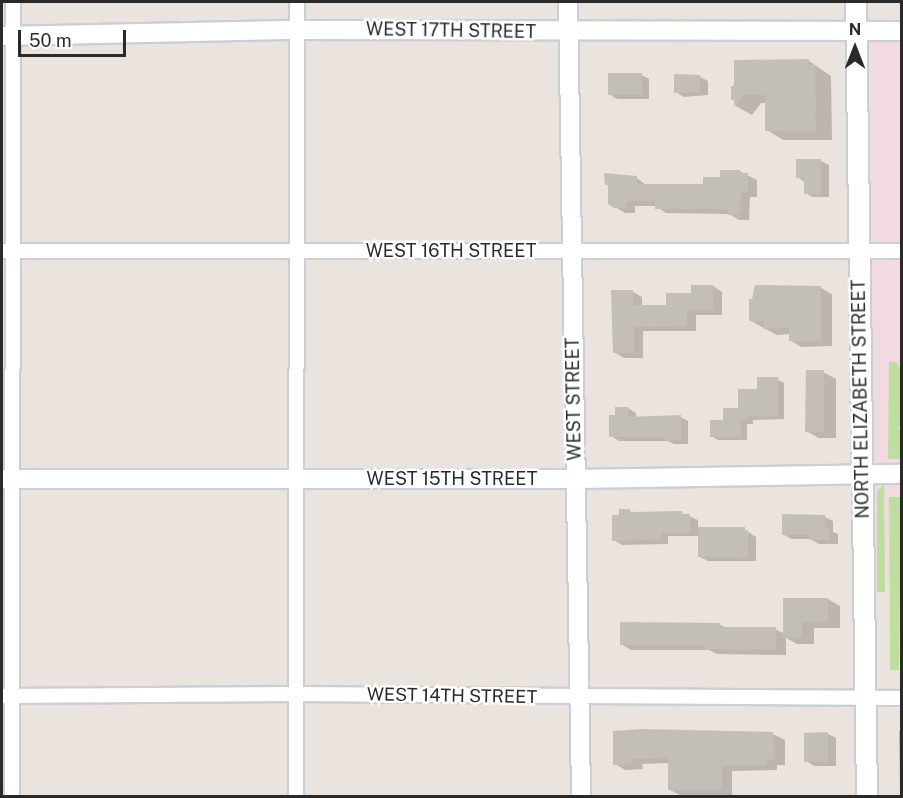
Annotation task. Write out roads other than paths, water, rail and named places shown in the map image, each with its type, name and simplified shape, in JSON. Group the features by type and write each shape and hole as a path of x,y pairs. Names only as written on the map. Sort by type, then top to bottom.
{"main road":[{"name":"NORTH ELIZABETH STREET","path":"856,2 867,796"}],"street":[{"path":"12,796 7,696 7,36 13,2"},
{"path":"296,796 297,2"},
{"name":"WEST STREET","path":"568,2 581,796"},
{"name":"WEST 17TH STREET","path":"7,36 297,30 902,31"},
{"name":"WEST 16TH STREET","path":"7,251 902,251"},
{"name":"WEST 15TH STREET","path":"7,479 575,479 902,474"},
{"name":"WEST 14TH STREET","path":"7,696 295,694 579,698 902,698"}]}
